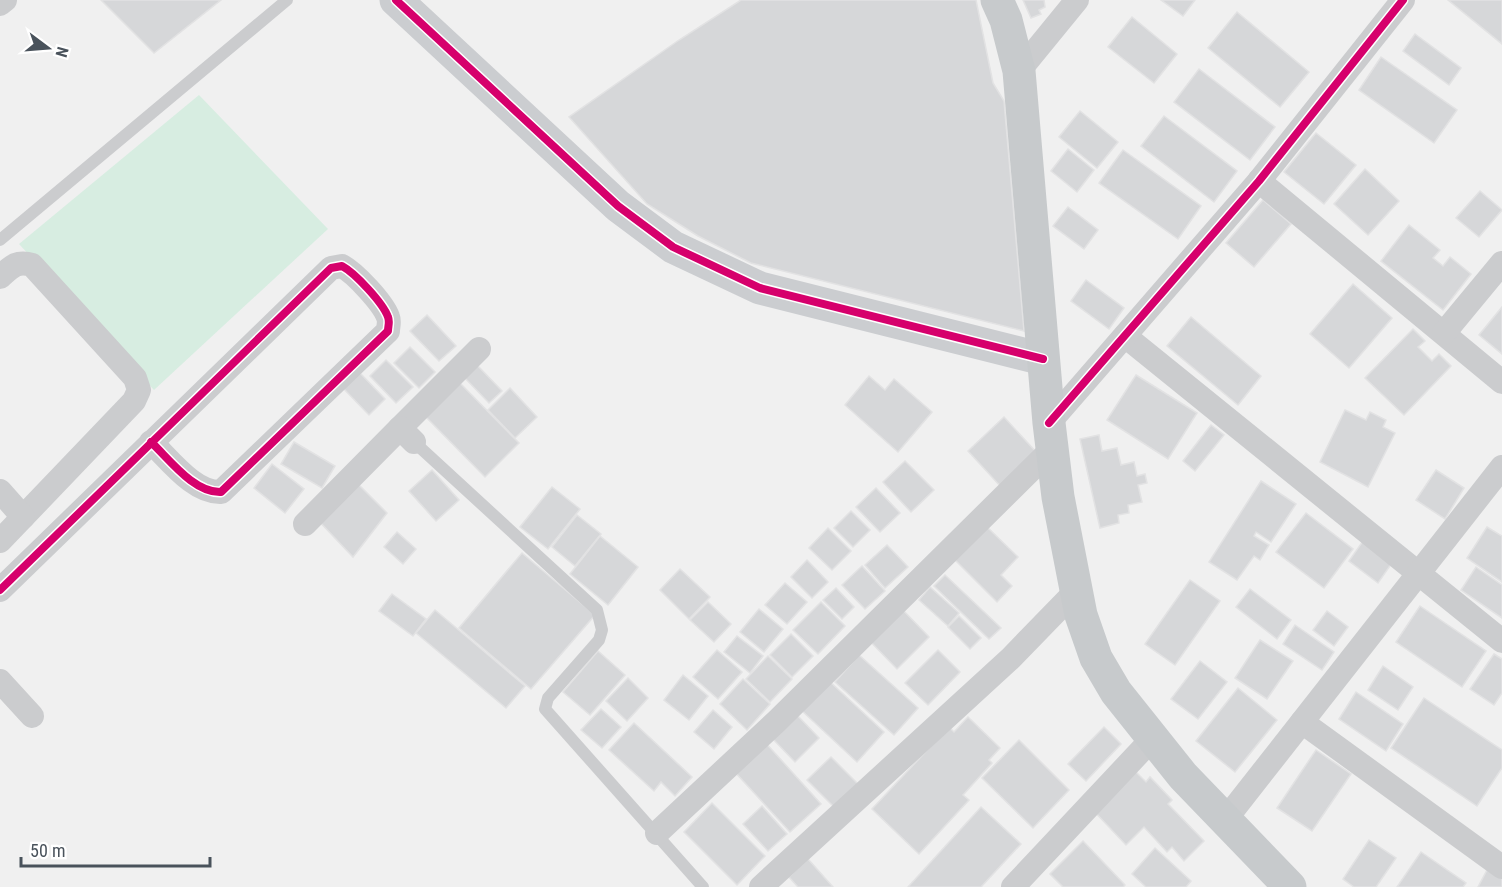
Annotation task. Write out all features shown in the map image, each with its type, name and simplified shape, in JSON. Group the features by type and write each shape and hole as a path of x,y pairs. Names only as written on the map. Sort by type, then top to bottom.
{"main road":[{"path":"997,0 1006,20 1019,71 1050,436 1058,497 1081,615 1096,658 1116,692 1152,739 1183,776 1290,887"}],"street":[{"path":"0,4 5,0"},
{"path":"396,0 618,206 673,247 760,288 1043,359"},
{"path":"1019,71 1077,0"},
{"path":"657,833 777,721 1050,436 1125,336 1259,181 1403,0"},
{"path":"1259,181 1502,382"},
{"path":"0,277 12,266 22,262 32,265 135,378 139,390 134,401 0,541"},
{"path":"1444,333 1502,263"},
{"path":"0,590 151,442 331,268 342,266 350,271 385,310 389,320 388,331 221,492 209,492 198,486 151,442"},
{"path":"1125,336 1502,641"},
{"path":"305,524 407,435 479,349"},
{"path":"1225,820 1502,467"},
{"path":"0,491 23,517"},
{"path":"761,887 1011,658 1076,591"},
{"path":"0,681 32,716"},
{"path":"1302,722 1502,867"},
{"path":"1013,887 1152,739"}],"lane":[{"path":"0,240 287,0"},
{"path":"407,435 597,610 602,630 599,640 548,698 545,709 703,887"}],"green space":[{"path":"199,95 328,229 154,390 19,244"}],"building":[{"path":"101,0 221,0 154,53"},
{"path":"741,0 976,0 993,83 1004,101 1024,331 751,263 698,236 647,204 569,117"},
{"path":"1023,0 1044,0 1045,7 1039,10 1041,14 1031,18"},
{"path":"1161,0 1195,0 1183,16"},
{"path":"1448,0 1502,0 1502,44"},
{"path":"1237,12 1309,72 1280,107 1208,48"},
{"path":"1132,17 1177,54 1154,83 1108,47"},
{"path":"1415,34 1461,68 1449,85 1403,51"},
{"path":"1381,57 1457,110 1434,143 1359,90"},
{"path":"1199,69 1275,127 1250,160 1174,102"},
{"path":"1080,111 1118,142 1097,168 1059,137"},
{"path":"1164,116 1237,171 1214,202 1141,146"},
{"path":"1316,133 1356,165 1324,204 1284,172"},
{"path":"1068,149 1094,170 1077,192 1051,171"},
{"path":"1123,150 1201,206 1178,239 1099,183"},
{"path":"1365,169 1399,201 1368,235 1334,204"},
{"path":"1480,191 1502,210 1479,237 1456,218"},
{"path":"1263,200 1291,224 1254,267 1226,243"},
{"path":"1068,207 1098,230 1084,249 1053,226"},
{"path":"1409,225 1440,250 1433,258 1443,266 1450,257 1471,274 1443,310 1381,261"},
{"path":"1086,280 1124,308 1109,329 1071,301"},
{"path":"1353,284 1392,318 1349,368 1310,334"},
{"path":"1502,307 1502,354 1479,335"},
{"path":"427,315 456,346 439,361 410,331"},
{"path":"1191,317 1261,376 1238,405 1167,346"},
{"path":"1413,329 1425,341 1418,347 1432,361 1439,354 1451,366 1404,415 1365,378"},
{"path":"410,347 435,372 419,388 394,363"},
{"path":"386,360 413,387 396,403 370,376"},
{"path":"476,364 502,391 489,403 463,376"},
{"path":"359,372 385,399 369,415 343,388"},
{"path":"1136,375 1197,413 1168,459 1107,420"},
{"path":"869,376 885,390 894,379 932,412 898,452 845,405"},
{"path":"457,380 519,443 485,477 423,414"},
{"path":"510,388 537,417 515,438 488,410"},
{"path":"1345,410 1366,420 1370,412 1386,420 1383,427 1395,433 1368,487 1320,462"},
{"path":"1004,417 1038,454 1002,488 968,451"},
{"path":"1211,425 1224,435 1195,471 1183,461"},
{"path":"1099,435 1102,451 1117,448 1121,465 1134,462 1137,476 1145,474 1147,483 1138,485 1142,502 1128,505 1129,513 1118,515 1119,523 1100,528 1080,439"},
{"path":"294,442 335,466 322,488 281,464"},
{"path":"905,461 934,490 911,512 883,482"},
{"path":"272,464 304,489 285,513 254,488"},
{"path":"432,470 459,500 436,521 409,491"},
{"path":"1436,470 1464,488 1445,519 1416,500"},
{"path":"1261,481 1296,504 1271,542 1256,532 1254,536 1269,545 1260,560 1254,556 1237,580 1209,562"},
{"path":"358,484 387,513 353,557 317,519"},
{"path":"552,487 580,509 548,549 520,527"},
{"path":"876,488 900,513 880,532 856,507"},
{"path":"851,511 870,530 853,547 834,528"},
{"path":"1306,513 1353,549 1324,588 1276,552"},
{"path":"577,515 601,534 575,566 552,547"},
{"path":"985,525 1018,557 1001,575 1012,586 997,602 953,558"},
{"path":"1487,527 1502,536 1502,582 1467,558"},
{"path":"828,528 851,551 832,570 809,548"},
{"path":"397,532 416,549 403,564 384,547"},
{"path":"600,536 638,567 608,605 570,574"},
{"path":"1363,541 1392,563 1378,583 1349,561"},
{"path":"887,545 908,567 885,588 865,565"},
{"path":"522,553 595,615 531,689 459,628"},
{"path":"807,560 828,582 812,598 791,577"},
{"path":"862,566 885,591 865,609 842,585"},
{"path":"1476,567 1502,585 1502,618 1461,590"},
{"path":"680,569 710,597 689,619 660,590"},
{"path":"945,575 1001,628 989,639 934,586"},
{"path":"1190,580 1220,601 1175,665 1145,644"},
{"path":"785,583 807,602 787,624 765,605"},
{"path":"930,587 959,613 948,626 919,600"},
{"path":"836,588 854,607 842,619 823,600"},
{"path":"1250,589 1291,620 1277,639 1236,607"},
{"path":"392,594 426,619 413,636 379,611"},
{"path":"708,602 731,624 714,642 690,620"},
{"path":"821,602 845,626 818,654 793,630"},
{"path":"898,605 929,637 897,669 866,637"},
{"path":"1420,606 1486,651 1462,687 1396,642"},
{"path":"759,609 783,629 764,652 740,632"},
{"path":"435,610 525,686 506,708 416,633"},
{"path":"1327,611 1348,627 1334,646 1313,630"},
{"path":"959,616 981,638 970,649 948,627"},
{"path":"1295,625 1334,652 1322,670 1283,644"},
{"path":"791,634 813,656 792,677 770,655"},
{"path":"737,636 763,656 750,673 724,652"},
{"path":"1260,640 1293,661 1267,699 1235,678"},
{"path":"717,650 742,672 718,699 693,677"},
{"path":"938,650 960,672 928,705 905,683"},
{"path":"598,651 625,675 590,715 563,692"},
{"path":"1494,654 1502,659 1502,693 1494,705 1470,689"},
{"path":"859,655 918,708 894,735 835,682"},
{"path":"768,656 792,679 770,702 746,679"},
{"path":"1200,661 1227,682 1198,719 1171,699"},
{"path":"1383,666 1413,687 1398,710 1368,690"},
{"path":"683,675 708,696 689,720 664,700"},
{"path":"628,678 648,698 627,721 606,701"},
{"path":"743,679 770,704 747,730 720,704"},
{"path":"827,679 884,732 857,762 800,709"},
{"path":"1238,688 1277,720 1235,772 1196,741"},
{"path":"1356,692 1403,724 1386,751 1339,719"},
{"path":"1424,698 1502,750 1502,768 1477,806 1391,748"},
{"path":"601,709 621,727 602,748 581,730"},
{"path":"713,710 732,727 714,749 694,732"},
{"path":"796,714 819,738 795,762 772,738"},
{"path":"968,717 1000,748 989,760 992,763 963,795 969,800 919,854 872,809 949,727 954,732"},
{"path":"634,723 692,777 675,796 661,782 654,791 609,750"},
{"path":"1104,727 1121,744 1086,781 1068,764"},
{"path":"1019,740 1069,790 1033,828 982,778"},
{"path":"764,741 821,804 790,832 733,770"},
{"path":"1316,750 1351,774 1312,831 1277,808"},
{"path":"831,757 858,784 834,807 807,780"},
{"path":"1133,769 1146,782 1150,777 1172,800 1168,804 1204,841 1184,861 1172,847 1167,852 1144,827 1126,845 1092,809"},
{"path":"712,803 765,856 737,885 684,832"},
{"path":"762,806 787,834 768,851 743,824"},
{"path":"981,807 1021,844 981,887 908,887"},
{"path":"1369,840 1396,858 1376,887 1354,887 1343,879"},
{"path":"1083,841 1125,885 1123,887 1063,887 1050,874"},
{"path":"1155,848 1191,881 1186,887 1146,887 1132,874"},
{"path":"1421,852 1466,883 1463,887 1397,887"},
{"path":"808,859 833,887 798,887 789,877"},
{"path":"1487,870 1502,878 1502,887 1478,887"}],"cycle path":[{"path":"396,0 618,206 673,247 760,288 1043,359"},
{"path":"1049,423 1259,181 1403,0"},
{"path":"0,590 331,268 342,266 348,270 381,304 388,317 388,331 221,492 211,491 192,481 174,466 158,449 151,442"}]}
